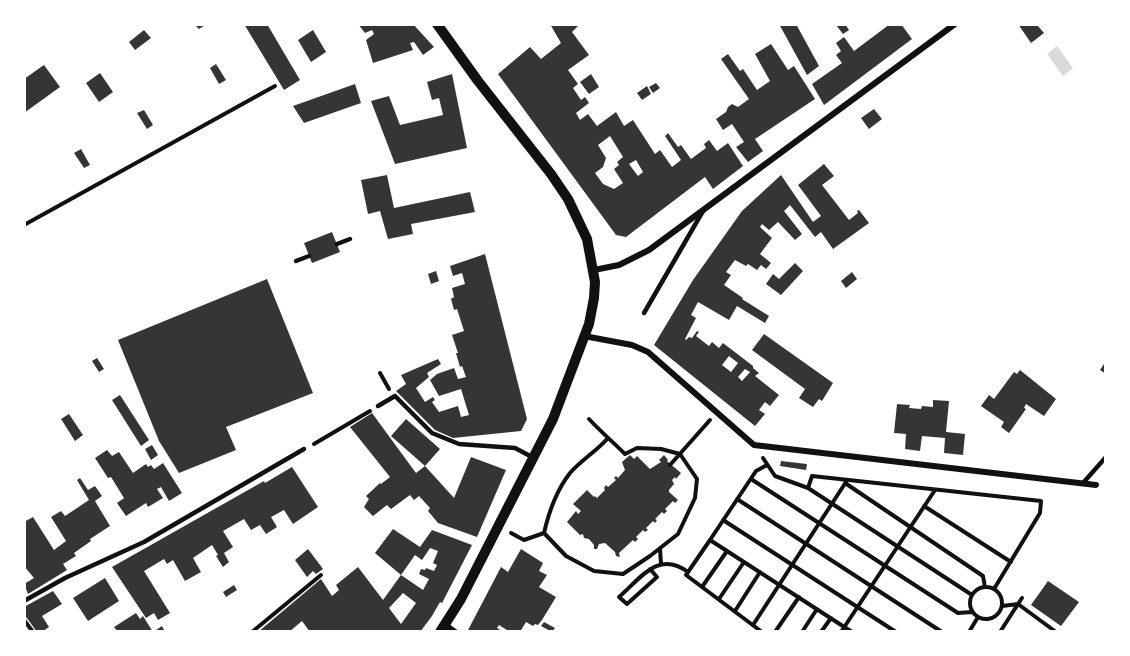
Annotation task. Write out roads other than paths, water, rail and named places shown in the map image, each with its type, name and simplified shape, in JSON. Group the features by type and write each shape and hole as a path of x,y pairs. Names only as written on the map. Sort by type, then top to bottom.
{"street":[{"path":"437,24 568,199 587,239 594,270 594,298 584,336 543,440 461,599 442,628 456,632"},
{"path":"594,270 620,266 639,256 956,24"},
{"path":"584,336 632,345 644,350 754,445 1096,485"}],"lane":[{"path":"644,313 704,210"},
{"path":"337,244 350,239"},
{"path":"296,261 309,256"},
{"path":"378,406 395,396 432,433 459,444 514,448 534,458"},
{"path":"24,601 65,578 144,542 304,449"},
{"path":"1083,483 1106,457"}]}
